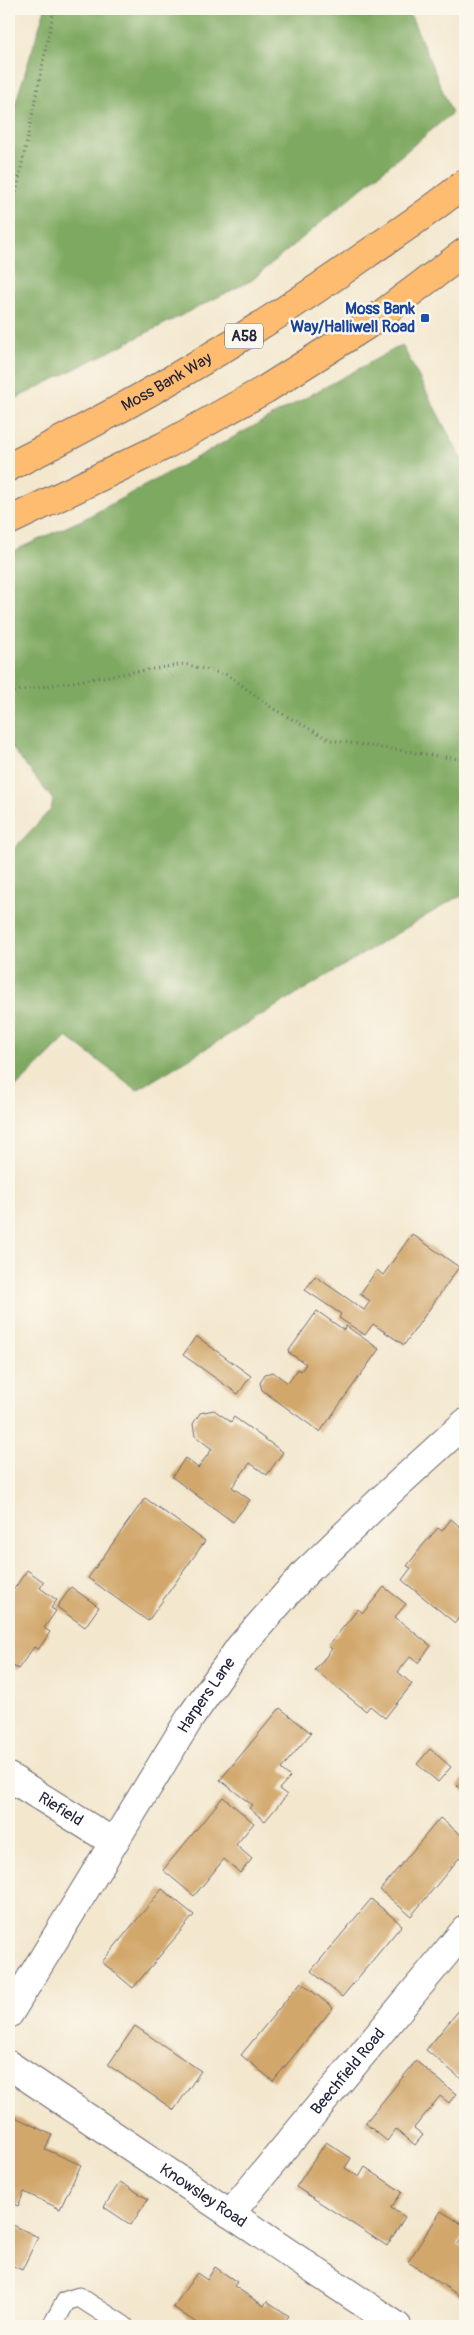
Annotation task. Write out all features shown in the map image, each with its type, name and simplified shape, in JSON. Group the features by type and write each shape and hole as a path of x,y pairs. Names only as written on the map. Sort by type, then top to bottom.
{"highway":[{"name":"Moss Bank Way","path":"9,467 90,426 199,364 304,298 465,183"},
{"path":"9,521 164,446 266,389 368,326 465,252"}],"street":[{"name":"Harpers Lane","path":"9,2014 190,1718 240,1647 305,1573 465,1423"},
{"name":"Riefield","path":"9,1777 113,1842"},
{"name":"Beechfield Road","path":"230,2214 465,1930"},
{"name":"Knowsley Road","path":"9,2065 397,2326"}],"lane":[{"path":"52,2326 66,2301 79,2297 124,2326"}],"path":[{"path":"9,227 54,9"},
{"path":"9,692 184,664 228,675 272,708 330,740 465,760"}],"green space":[{"path":"45,9 288,9 411,16 452,113 252,280 9,402 9,124"},
{"path":"402,345 465,466 465,895 454,899 137,1090 67,1037 9,1094 9,854 51,809 53,800 9,744 9,553 84,519"}],"building":[{"path":"412,1234 459,1267 404,1345 373,1324 365,1335 339,1318 341,1314 305,1290 315,1276 364,1310 370,1301 360,1294 377,1270 383,1275"},
{"path":"317,1311 344,1330 346,1326 379,1349 320,1432 262,1390 260,1383 265,1374 273,1372 288,1383 298,1369 301,1371 306,1364 288,1352"},
{"path":"196,1336 251,1376 238,1394 183,1355"},
{"path":"214,1410 231,1422 234,1417 283,1452 267,1475 250,1463 232,1487 250,1500 233,1522 172,1477 185,1458 198,1468 212,1449 195,1436 193,1424 200,1413"},
{"path":"145,1498 205,1541 148,1621 88,1578"},
{"path":"451,1519 465,1531 465,1602 461,1607 465,1610 455,1623 402,1580 411,1568 407,1566 422,1546 438,1528 442,1531"},
{"path":"27,1570 44,1582 40,1588 57,1600 51,1608 56,1611 44,1628 50,1632 38,1650 34,1647 18,1669 9,1663 9,1591 11,1587 14,1589"},
{"path":"71,1587 99,1607 85,1627 57,1607"},
{"path":"384,1587 406,1604 395,1617 431,1646 418,1663 410,1657 398,1672 412,1684 385,1718 370,1706 366,1711 315,1670 332,1649 328,1646 358,1609 363,1613"},
{"path":"280,1708 311,1733 281,1769 290,1777 279,1789 287,1795 265,1821 249,1808 252,1805 220,1780"},
{"path":"430,1749 451,1767 438,1782 417,1764"},
{"path":"465,1777 465,1793 457,1786"},
{"path":"223,1797 254,1823 236,1845 252,1859 240,1873 224,1859 194,1896 163,1870"},
{"path":"440,1818 465,1838 465,1851 411,1916 380,1890"},
{"path":"162,1889 194,1915 133,1988 102,1962"},
{"path":"371,1899 402,1925 342,1997 311,1971"},
{"path":"301,1982 333,2008 273,2081 241,2055"},
{"path":"465,2003 465,2082 426,2050"},
{"path":"135,2026 201,2071 174,2110 108,2065"},
{"path":"416,2061 456,2094 449,2103 440,2096 414,2128 423,2135 415,2145 396,2129 387,2141 365,2123"},
{"path":"9,2114 52,2135 45,2149 81,2165 60,2209 24,2192 18,2206 9,2202"},
{"path":"326,2142 351,2158 345,2168 359,2177 365,2167 402,2192 391,2208 405,2217 387,2246 296,2187"},
{"path":"120,2182 148,2199 131,2225 104,2207"},
{"path":"441,2211 465,2226 465,2233 458,2244 465,2248 465,2287 460,2296 408,2262"},
{"path":"9,2223 38,2237 22,2270 9,2264"},
{"path":"215,2267 237,2282 234,2286 264,2306 267,2301 289,2316 281,2326 201,2326 173,2307 197,2273 207,2280"}],"place":[{"name":"Moss Bank Way/Halliwell Road","path":"425,318"}]}
